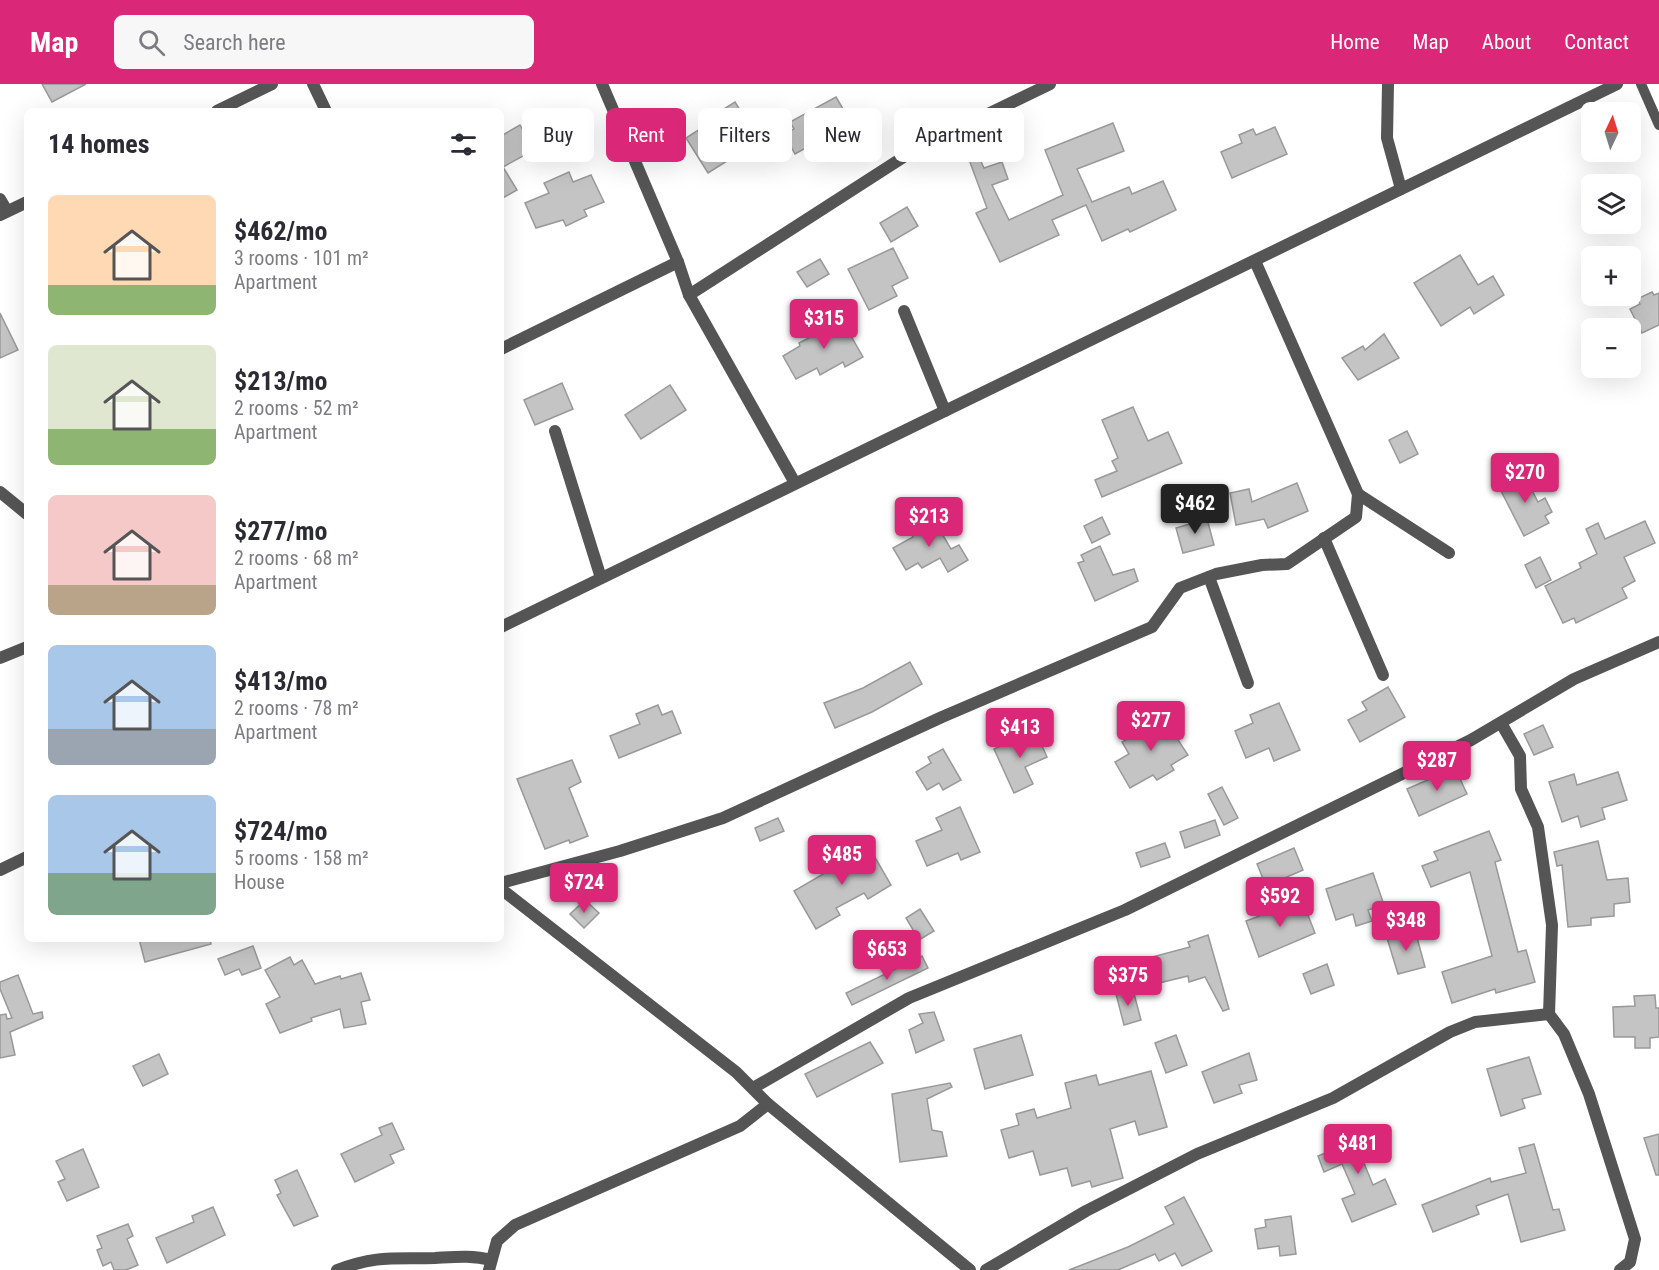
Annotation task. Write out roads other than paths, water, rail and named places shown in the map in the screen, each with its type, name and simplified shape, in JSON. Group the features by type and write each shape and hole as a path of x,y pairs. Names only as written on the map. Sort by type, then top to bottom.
{"street":[{"path":"223,108 272,84"},
{"path":"313,84 325,108"},
{"path":"602,84 678,262 689,295 795,483"},
{"path":"689,295 916,149 1050,84"},
{"path":"1388,84 1387,138 1401,189"},
{"path":"504,626 1617,84"},
{"path":"0,199 4,213 24,203"},
{"path":"504,882 620,851 723,818 942,717 1152,627 1180,588 1209,577 1262,565 1287,564 1356,517 1358,494 1255,261"},
{"path":"504,348 678,262"},
{"path":"904,311 945,411"},
{"path":"555,431 601,578"},
{"path":"0,492 24,512"},
{"path":"1358,494 1449,553"},
{"path":"1324,538 1383,675"},
{"path":"1209,577 1248,683"},
{"path":"753,1088 909,998 1125,910 1502,723 1574,679 1659,642"},
{"path":"0,658 24,648"},
{"path":"1502,723 1520,756 1521,789 1538,827 1552,925 1549,1014 1564,1034 1588,1094 1618,1193 1635,1239 1630,1262 1620,1270"},
{"path":"0,870 24,858"},
{"path":"504,891 753,1088 768,1104 970,1270"},
{"path":"986,1270 1039,1237 1167,1169 1197,1154 1333,1098 1450,1032 1475,1022 1549,1014"},
{"path":"337,1270 386,1256 463,1256 490,1265 497,1241 515,1225 740,1126 768,1104"}],"lane":[{"path":"1641,84 1659,125"}]}
